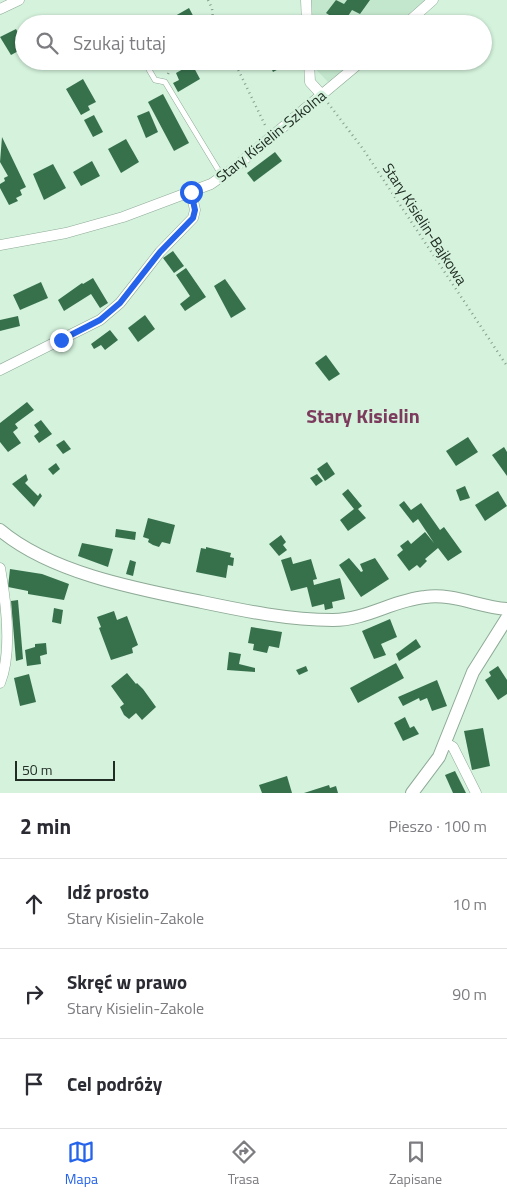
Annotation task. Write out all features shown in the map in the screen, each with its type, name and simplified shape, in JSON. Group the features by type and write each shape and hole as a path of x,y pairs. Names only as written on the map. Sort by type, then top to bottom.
{"street":[{"path":"0,10 20,0"},
{"path":"306,0 307,15"},
{"path":"416,15 433,0"},
{"path":"309,70 310,82 322,95"},
{"name":"Stary Kisielin-Szkolna","path":"0,245 66,233 123,217 191,192 222,176 351,70"},
{"path":"0,370 100,320 120,303 160,252 193,218 195,210 191,192"},
{"path":"2,536 47,558 110,580 166,595 267,615 335,620 362,616 407,600 432,596 507,608"},
{"path":"0,568 6,602 6,667 0,683"},
{"path":"412,793 446,743 473,672 507,618"},
{"path":"446,743 453,747 476,793"}],"lane":[{"path":"149,70 155,80 165,82 222,176"}],"path":[{"path":"208,0 212,8 212,15"},
{"path":"165,82 170,70"},
{"path":"238,70 266,126 261,132"},
{"name":"Stary Kisielin-Bajkowa","path":"322,95 363,149 507,366"}],"shaded area":[{"path":"310,0 427,0 410,15 311,15"},
{"path":"317,70 343,70 328,82"}],"building":[{"path":"336,0 344,4 347,0 370,0 360,14 352,10 349,15 329,15 326,13"},
{"path":"189,8 193,15 177,15"},
{"path":"15,30 15,53 11,55 0,37"},
{"path":"181,70 195,70 200,79 178,92 173,83 179,80 176,73"},
{"path":"83,79 96,102 88,106 90,110 81,115 66,89"},
{"path":"163,94 189,143 174,151 148,102"},
{"path":"149,111 158,132 146,138 137,116"},
{"path":"94,115 103,132 93,137 84,120"},
{"path":"2,137 26,187 20,190 22,195 16,198 18,201 9,205 0,188 0,184 5,181 4,178 8,176 0,162"},
{"path":"126,139 139,162 121,173 108,149"},
{"path":"275,152 282,161 254,182 247,173"},
{"path":"92,161 100,176 81,186 73,172"},
{"path":"53,164 66,188 44,200 33,174"},
{"path":"173,251 184,266 174,273 163,258"},
{"path":"186,268 206,297 185,311 180,304 190,296 176,275"},
{"path":"93,278 108,303 100,308 91,294 64,311 58,300 82,283"},
{"path":"225,279 246,309 231,318 214,286"},
{"path":"41,282 48,298 20,310 13,295"},
{"path":"145,315 155,329 138,342 128,328"},
{"path":"18,316 20,326 0,331 0,320"},
{"path":"110,330 118,340 105,350 101,345 94,349 91,344"},
{"path":"326,355 340,374 329,381 315,363"},
{"path":"27,402 34,410 15,424 18,428 13,432 21,443 8,452 0,442 0,423"},
{"path":"41,420 52,434 39,443 34,436 39,432 34,425"},
{"path":"468,437 478,452 456,466 446,451"},
{"path":"64,440 71,449 63,454 56,445"},
{"path":"504,447 507,452 507,476 492,455"},
{"path":"327,462 335,474 325,481 317,469"},
{"path":"56,463 60,469 53,475 48,469"},
{"path":"26,474 28,480 25,483 38,496 40,493 42,496 34,507 12,484"},
{"path":"317,474 323,481 316,486 310,478"},
{"path":"465,486 470,498 460,501 456,490"},
{"path":"348,489 362,506 358,509 366,518 348,531 340,520 354,509 342,494"},
{"path":"498,491 507,506 485,521 475,505"},
{"path":"404,501 411,510 421,503 440,530 444,527 462,552 448,561 438,548 425,559 427,561 420,568 417,565 409,571 397,555 403,550 400,546 408,540 411,544 425,532 434,543 418,519 413,523 399,505"},
{"path":"148,518 175,525 170,544 162,542 159,547 148,542 149,539 143,537"},
{"path":"116,529 136,532 135,540 115,537"},
{"path":"281,535 286,542 283,545 287,550 279,556 269,544"},
{"path":"82,543 113,549 108,567 78,556"},
{"path":"206,547 231,553 230,557 234,558 233,566 228,565 226,578 196,572 201,548 206,549"},
{"path":"291,557 293,564 311,559 317,579 313,580 314,585 340,578 345,599 332,602 333,608 325,610 324,604 312,607 307,587 291,591 281,560"},
{"path":"349,558 361,572 363,571 360,564 375,558 389,579 361,597 339,565"},
{"path":"130,560 136,562 133,576 126,574"},
{"path":"10,569 42,574 69,584 64,600 28,594 28,591 8,587"},
{"path":"18,600 23,659 16,661 11,601"},
{"path":"54,608 63,610 61,624 52,622"},
{"path":"114,611 117,620 127,616 138,645 132,648 133,653 111,660 99,628 101,627 97,617"},
{"path":"390,619 397,637 381,644 386,655 374,659 362,631"},
{"path":"251,627 282,632 279,648 269,646 267,653 253,650 254,644 248,643"},
{"path":"416,639 421,647 399,661 396,654"},
{"path":"46,643 47,654 40,656 41,664 27,666 25,650 35,647 35,644"},
{"path":"229,652 241,654 239,664 255,668 255,672 227,670"},
{"path":"396,663 404,678 358,703 350,688"},
{"path":"306,666 308,671 299,675 296,670"},
{"path":"498,666 507,680 507,694 498,700 485,680 491,676 489,672"},
{"path":"127,673 143,689 156,707 142,720 136,713 129,719 124,715 120,707 124,704 111,686"},
{"path":"29,674 36,702 20,706 14,678"},
{"path":"437,680 447,706 432,711 427,698 420,701 419,698 403,706 398,697"},
{"path":"405,717 410,728 414,726 419,734 403,741 394,723"},
{"path":"483,728 490,766 472,770 464,731"},
{"path":"455,771 466,793 453,793 445,775"},
{"path":"287,776 292,793 262,793 259,785"},
{"path":"329,785 330,788 336,786 338,793 304,793"}],"district":[{"name":"Stary Kisielin","path":"363,415"}],"route":[{"path":"61,340 100,320 120,303 160,252 193,218 195,210 191,192"}]}
